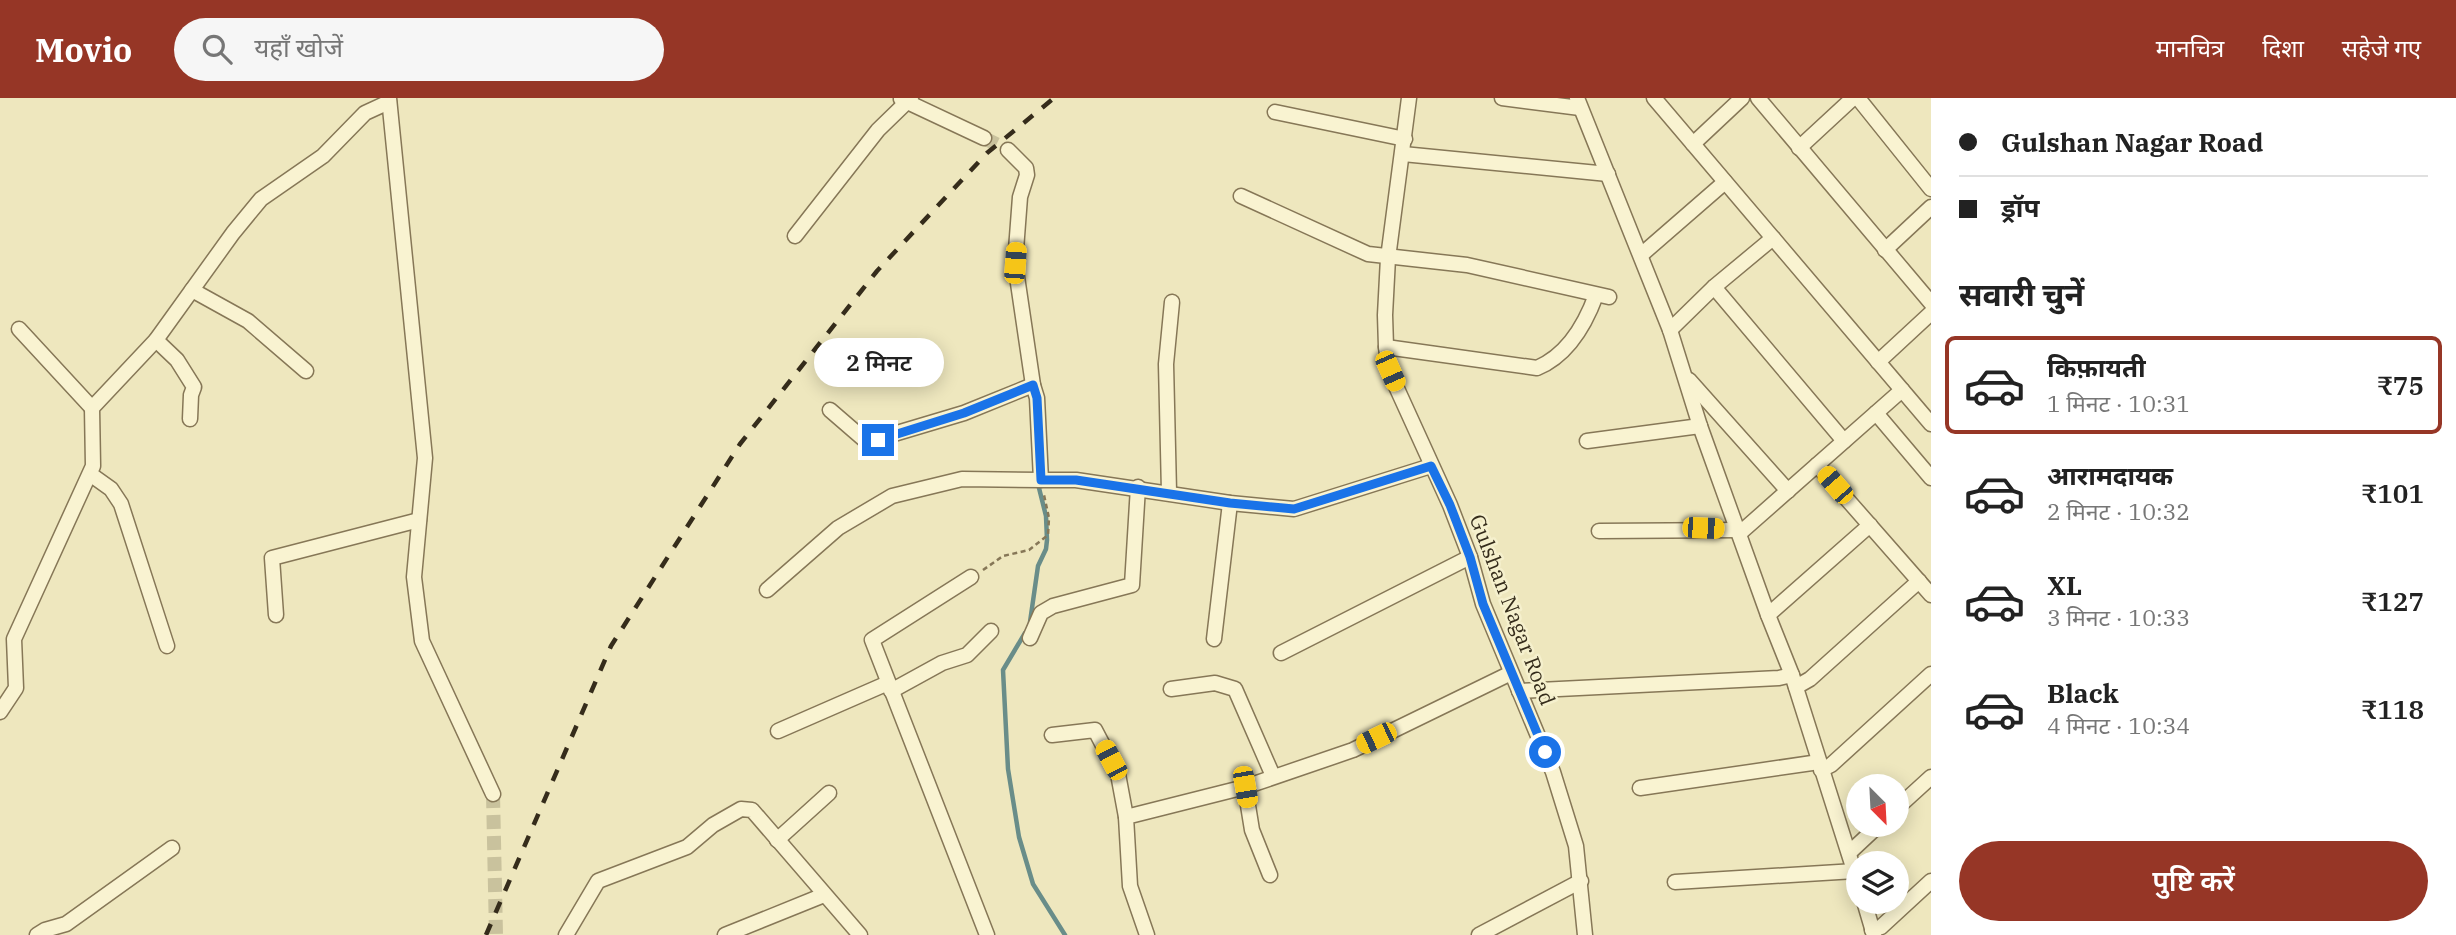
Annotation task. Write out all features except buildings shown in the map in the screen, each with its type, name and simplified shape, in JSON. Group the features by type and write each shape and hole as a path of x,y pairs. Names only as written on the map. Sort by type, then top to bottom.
{"street":[{"name":"Gulshan Nagar Road","path":"1409,98 1388,258 1386,347 1390,371 1450,505 1470,557 1483,604 1553,772 1576,846 1585,935"},
{"path":"1503,98 1579,103 1670,330 1700,426 1794,681 1848,851"},
{"path":"1654,98 1930,422"},
{"path":"1693,144 1742,98"},
{"path":"1758,98 1931,303"},
{"path":"1799,148 1855,98 1931,189"},
{"path":"795,236 878,130 906,99 984,138"},
{"path":"92,408 156,340 233,233 261,199 323,156 365,113 389,100 425,458 414,577 422,641 493,794"},
{"path":"1275,112 1405,139"},
{"path":"1008,150 1026,167 1027,174 1020,197 1015,263 1037,398 1041,480"},
{"path":"1403,154 1608,174"},
{"path":"1642,255 1725,182"},
{"path":"1241,196 1368,254 1467,265 1603,296 1569,345 1551,362 1537,368 1386,347"},
{"path":"1885,250 1931,207"},
{"path":"1670,330 1714,287 1773,237"},
{"path":"1714,287 1844,441"},
{"path":"192,290 248,321 306,371"},
{"path":"1169,492 1166,365 1172,302"},
{"path":"1878,362 1931,313"},
{"path":"0,712 16,688 14,639 93,466 92,408 19,329"},
{"path":"156,340 177,360 194,387 190,419"},
{"path":"1686,377 1788,491"},
{"path":"830,410 867,443 964,413 1033,385"},
{"path":"1600,531 1740,531 1902,390"},
{"path":"1876,413 1931,478"},
{"path":"1587,441 1700,426"},
{"path":"1817,465 1931,595"},
{"path":"767,590 838,528 892,496 962,479 1076,480 1138,487 1230,503 1294,509 1431,466"},
{"path":"90,474 111,489 121,504 167,646"},
{"path":"1030,638 1041,613 1053,606 1132,585 1138,487"},
{"path":"1214,639 1230,503"},
{"path":"276,615 272,558 419,520"},
{"path":"1768,615 1870,525"},
{"path":"1281,653 1470,557"},
{"path":"971,578 872,640 987,935"},
{"path":"1519,691 1779,678 1794,681 1810,679 1919,580"},
{"path":"778,731 967,654 991,631"},
{"path":"1126,817 1245,787 1353,750 1511,673"},
{"path":"1640,788 1831,765 1931,674"},
{"path":"1171,689 1215,683 1236,689 1273,776"},
{"path":"1052,735 1095,730 1118,774 1126,817 1130,886 1147,935"},
{"path":"1909,797 1931,777"},
{"path":"1245,787 1252,830 1270,875"},
{"path":"777,840 828,793"},
{"path":"566,935 598,881 687,847 713,825 740,810 752,810 860,935"},
{"path":"1851,851 1866,837"},
{"path":"37,935 66,924 172,848"},
{"path":"1675,882 1846,877"},
{"path":"1479,935 1581,881"},
{"path":"1868,914 1873,932 1931,881"},
{"path":"725,935 824,895"}],"path":[{"path":"971,578 1003,556 1029,550 1048,534 1049,519 1041,480"}],"waterway":[{"path":"1030,622 1038,566 1047,540 1046,516 1038,484"},
{"path":"1025,633 1003,670 1008,769 1019,837 1033,884 1065,935"}],"tunnel":[{"path":"984,138 1008,150"},
{"path":"493,794 496,935"}],"railway":[{"path":"486,935 611,646 740,444 877,271 987,153 1054,98"}],"route":[{"path":"878,440 964,413 1033,385 1037,398 1041,480 1076,480 1230,503 1294,509 1431,466 1450,505 1470,557 1483,604 1545,752"}]}
